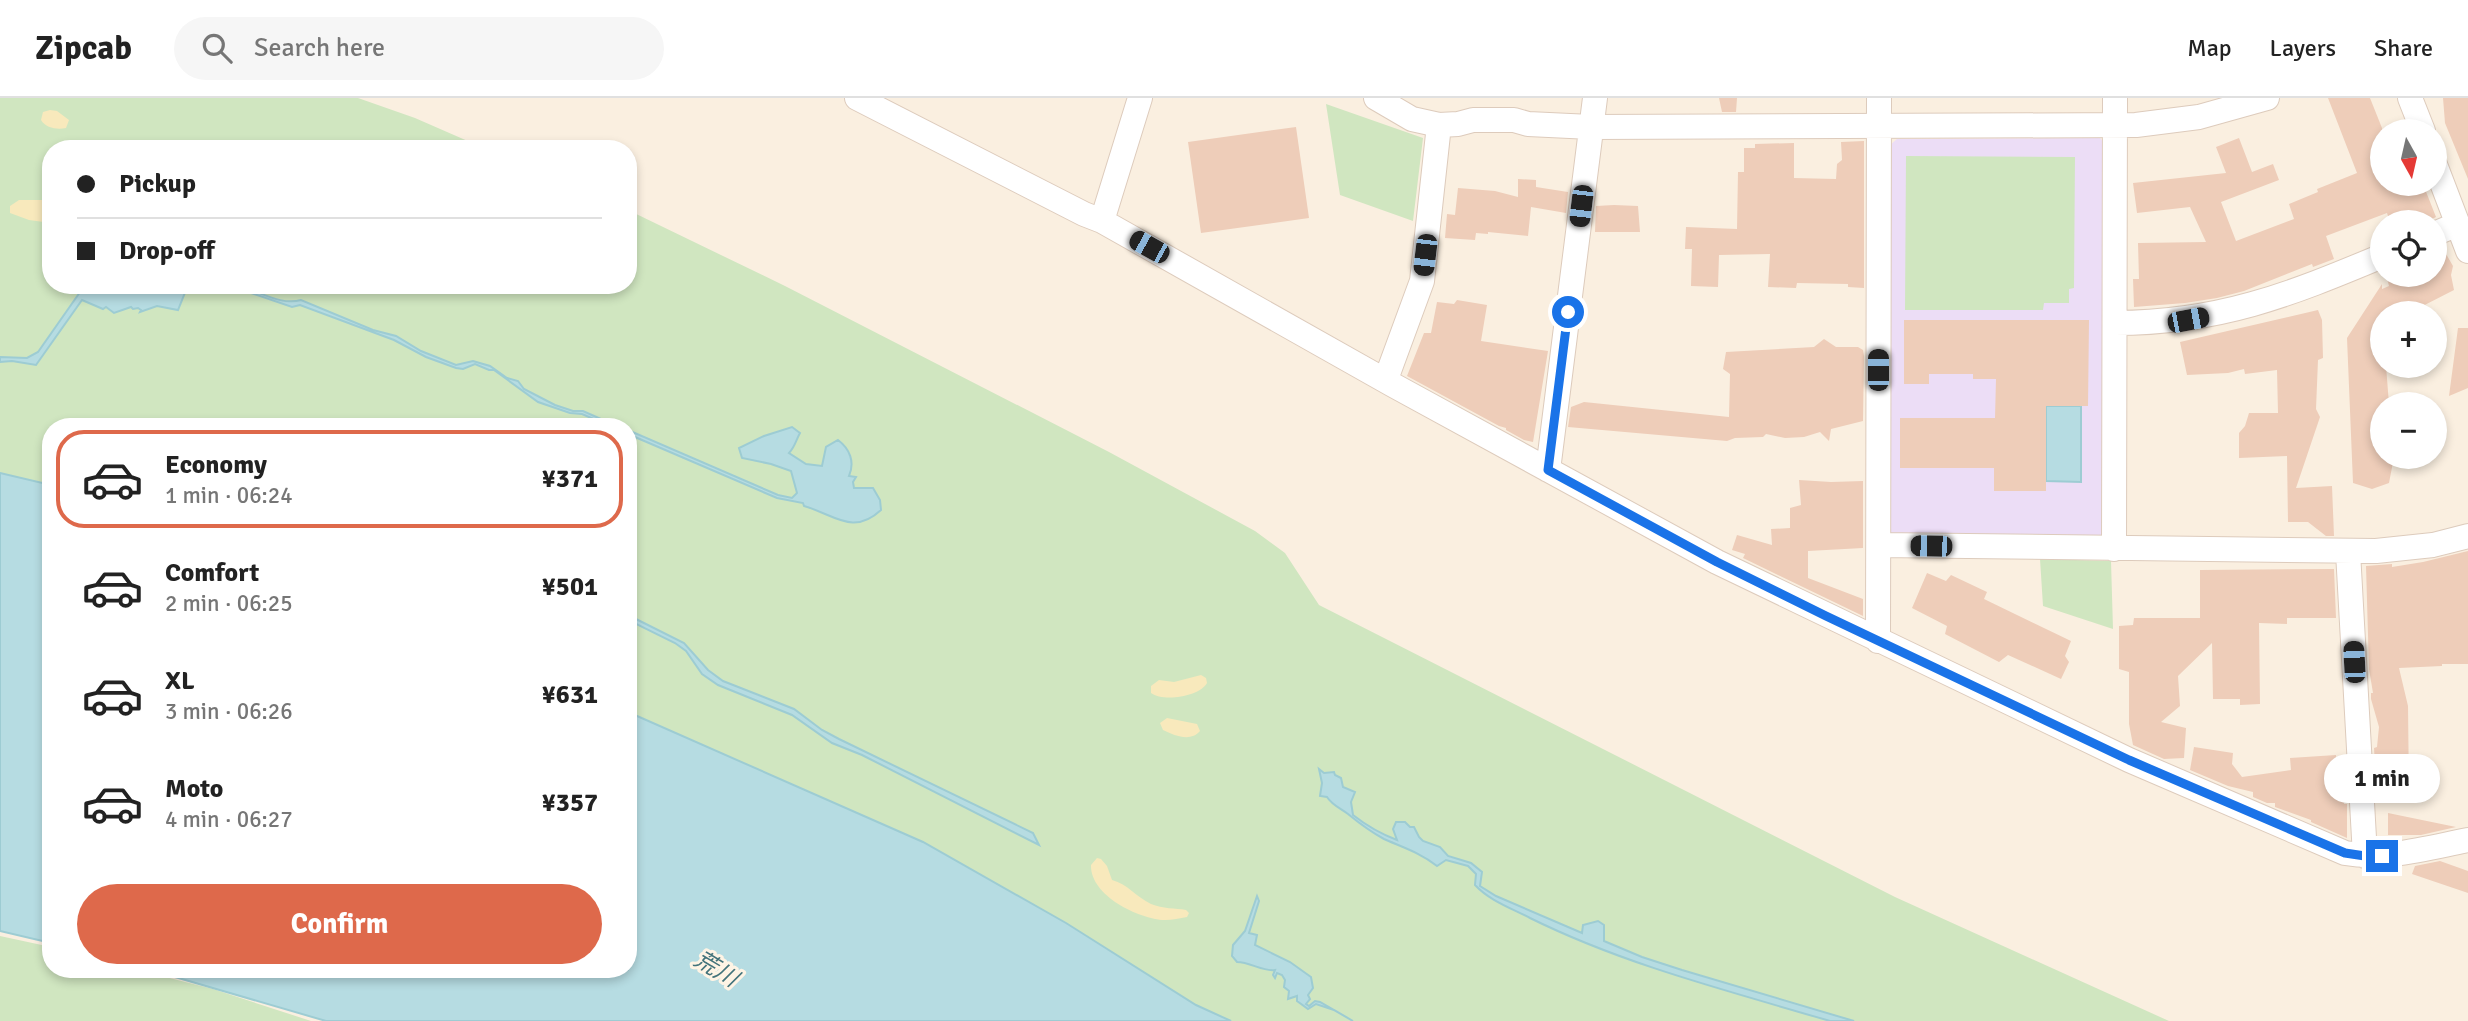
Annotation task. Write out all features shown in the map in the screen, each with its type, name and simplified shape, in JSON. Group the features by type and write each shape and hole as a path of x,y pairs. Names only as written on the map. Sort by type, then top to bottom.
{"street":[{"path":"857,98 1084,215 1102,221 1393,385 1717,562 1878,641 2190,787 2345,853 2382,856 2468,840"},
{"path":"1102,221 1140,98"},
{"path":"1376,98 1412,119 1439,125 1472,120 1514,120 1528,124 1591,127 2115,125 2179,121 2267,98"},
{"path":"1548,470 1595,98"},
{"path":"1878,641 1879,98"},
{"path":"2115,98 2115,549"},
{"path":"2410,98 2418,119"},
{"path":"1386,379 1422,281 1439,125"},
{"path":"2447,196 2468,251"},
{"path":"2447,228 2458,224"},
{"path":"2115,323 2188,320 2223,313 2310,286 2370,261"},
{"path":"1879,545 2348,552 2414,548 2468,536"},
{"path":"2348,552 2365,856"}],"shaded area":[{"path":"2100,138 2107,147 2106,531 2098,540 1890,533 1889,146 1897,139"}],"green space":[{"path":"0,98 358,98 415,118 465,140 42,140 42,294 637,294 637,214 785,286 1109,452 1255,531 1285,553 1319,605 1895,897 2169,1021 1231,1021 1196,1005 923,842 637,716 637,418 42,418 42,483 0,473"},
{"path":"1326,104 1423,138 1413,221 1340,195"},
{"path":"1906,156 2075,157 2074,288 2069,289 2069,303 2044,303 2043,310 1905,310"},
{"path":"2040,559 2111,561 2113,629 2043,606"},
{"path":"0,936 42,945 42,978 170,978 213,989 311,1021 0,1021"}],"sand":[{"path":"57,111 69,120 66,128 52,128 43,123 43,112"},
{"path":"19,200 42,200 42,222 10,213 10,206"},
{"path":"1201,675 1206,678 1207,683 1189,695 1164,697 1151,693 1151,686 1159,680 1174,682"},
{"path":"1167,718 1197,724 1200,731 1188,737 1173,734 1163,730 1160,723"},
{"path":"1097,858 1107,866 1112,880 1123,884 1151,904 1186,910 1189,913 1187,917 1154,919 1118,903 1098,886 1093,876 1091,865"}],"water":[{"path":"79,294 184,294 178,310 157,306 140,312 138,308 131,307 114,313 106,307 103,309 82,300 36,365 0,362 0,357 27,358 38,352"},
{"path":"254,294 283,301 301,300 373,330 396,336 421,351 456,365 473,361 490,366 507,378 518,381 524,389 555,405 583,411 599,418 570,413 538,402 494,370 475,364 463,369 456,368 426,357 394,340 300,305 292,307"},
{"path":"2046,406 2081,406 2081,482 2046,481"},
{"path":"792,427 800,433 789,453 806,464 822,466 826,447 838,440 848,452 851,461 849,476 856,477 854,488 873,488 880,500 881,510 862,522 844,521 804,506 803,503 777,498 637,438 637,434 778,495 792,498 797,493 791,471 742,458 739,448"},
{"path":"0,473 42,483 42,941 0,931"},
{"path":"637,620 684,643 708,670 723,681 794,709 839,739 1033,833 1039,845 862,755 832,743 792,715 718,685 702,674 686,651 637,624"},
{"name":"荒川","path":"637,716 923,842 1066,923 1196,1005 1231,1021 326,1021 178,978 637,978"},
{"path":"1319,769 1324,773 1334,772 1341,778 1343,787 1355,792 1351,802 1353,815 1358,819 1397,840 1393,829 1396,822 1405,822 1414,827 1423,841 1440,847 1448,856 1471,863 1482,872 1480,886 1496,896 1582,933 1583,925 1598,921 1604,925 1604,941 1642,957 1854,1021 1830,1021 1678,976 1566,935 1481,891 1475,885 1476,874 1468,866 1446,860 1437,866 1365,827 1327,797 1320,796 1322,783"},
{"path":"1257,896 1259,901 1249,933 1257,935 1255,945 1290,962 1311,977 1313,988 1306,1004 1309,1006 1315,1001 1320,1002 1334,1010 1316,1004 1308,1009 1297,1001 1297,996 1288,999 1289,991 1284,987 1285,980 1282,975 1277,973 1275,978 1275,970 1237,962 1232,956 1233,945 1245,931"}],"building":[{"path":"1719,98 1737,98 1736,112 1722,112"},
{"path":"2328,98 2370,98 2378,119 2370,119 2370,196 2428,196 2433,210 2370,210 2370,219 2326,236 2334,259 2313,267 2312,264 2244,291 2217,298 2134,307 2133,279 2139,279 2138,243 2206,242 2190,207 2137,213 2133,183 2226,173 2216,147 2239,138 2252,172 2273,164 2279,180 2221,202 2236,241 2294,219 2289,204 2357,173"},
{"path":"2443,98 2468,98 2468,179 2447,128 2447,119 2445,119"},
{"path":"1296,127 1309,218 1201,233 1188,142"},
{"path":"1864,141 1864,288 1848,287 1848,284 1797,283 1796,288 1768,287 1770,254 1719,255 1718,287 1691,286 1692,249 1685,249 1686,227 1737,229 1738,172 1744,172 1744,148 1755,148 1755,144 1794,143 1794,178 1836,179 1837,164 1842,160 1841,142"},
{"path":"1518,179 1536,180 1536,187 1568,192 1566,213 1531,207 1528,236 1488,232 1476,233 1475,240 1445,238 1447,214 1455,215 1458,188 1495,191 1518,197"},
{"path":"1596,206 1638,206 1640,232 1595,232"},
{"path":"2447,256 2453,266 2451,275 2454,290 2432,301 2371,301 2380,287 2447,287"},
{"path":"1457,300 1487,305 1481,341 1548,351 1533,442 1524,440 1407,376 1424,333 1431,333 1437,302 1454,304"},
{"path":"2370,303 2370,378 2387,378 2388,392 2370,392 2370,469 2392,469 2389,483 2372,489 2353,483 2347,338"},
{"path":"2318,310 2322,320 2323,358 2318,360 2316,409 2320,417 2296,488 2332,486 2334,536 2326,536 2308,522 2288,522 2287,456 2239,458 2239,433 2245,426 2249,413 2278,413 2277,370 2245,374 2244,369 2228,373 2187,375 2180,342"},
{"path":"1904,320 2089,320 2088,406 2046,406 2046,491 1994,491 1994,468 1900,468 1900,418 1995,418 1996,379 1973,379 1973,374 1929,374 1929,384 1904,384"},
{"path":"2458,328 2468,328 2468,388 2449,396"},
{"path":"1824,339 1836,347 1858,347 1863,350 1864,356 1863,421 1831,429 1829,441 1820,432 1804,437 1785,438 1766,434 1763,437 1727,441 1568,427 1571,407 1584,402 1729,417 1730,374 1723,369 1726,352 1814,347"},
{"path":"1799,480 1863,481 1863,548 1808,551 1808,578 1863,599 1863,616 1743,558 1745,554 1732,550 1737,535 1772,545 1771,529 1790,528 1790,508 1801,505"},
{"path":"2468,551 2468,664 2399,668 2408,706 2409,793 2388,792 2387,781 2379,780 2378,766 2375,765 2374,748 2377,747 2379,727 2371,699 2373,693 2369,669 2366,566 2392,564 2392,567"},
{"path":"2334,569 2336,618 2287,618 2287,624 2259,623 2260,704 2240,705 2240,699 2213,699 2212,643 2178,676 2180,706 2161,722 2186,728 2184,758 2164,759 2133,745 2129,724 2129,672 2119,669 2119,626 2133,625 2134,618 2200,618 2200,570"},
{"path":"1927,573 1946,581 1951,575 1987,592 1984,599 2071,641 2065,656 2069,662 2061,679 2008,655 1999,662 1945,634 1947,626 1912,608"},
{"path":"2194,747 2233,753 2232,764 2242,777 2291,770 2290,758 2336,755 2337,787 2346,788 2344,804 2347,804 2347,838 2311,820 2275,807 2275,803 2267,803 2253,797 2253,792 2228,786 2190,770"},
{"path":"2388,813 2456,827 2421,835 2388,835"},
{"path":"2440,861 2468,871 2468,893 2412,874 2415,866"}],"route":[{"path":"1568,312 1548,470 1717,562 2129,760 2345,853 2382,856"}]}
